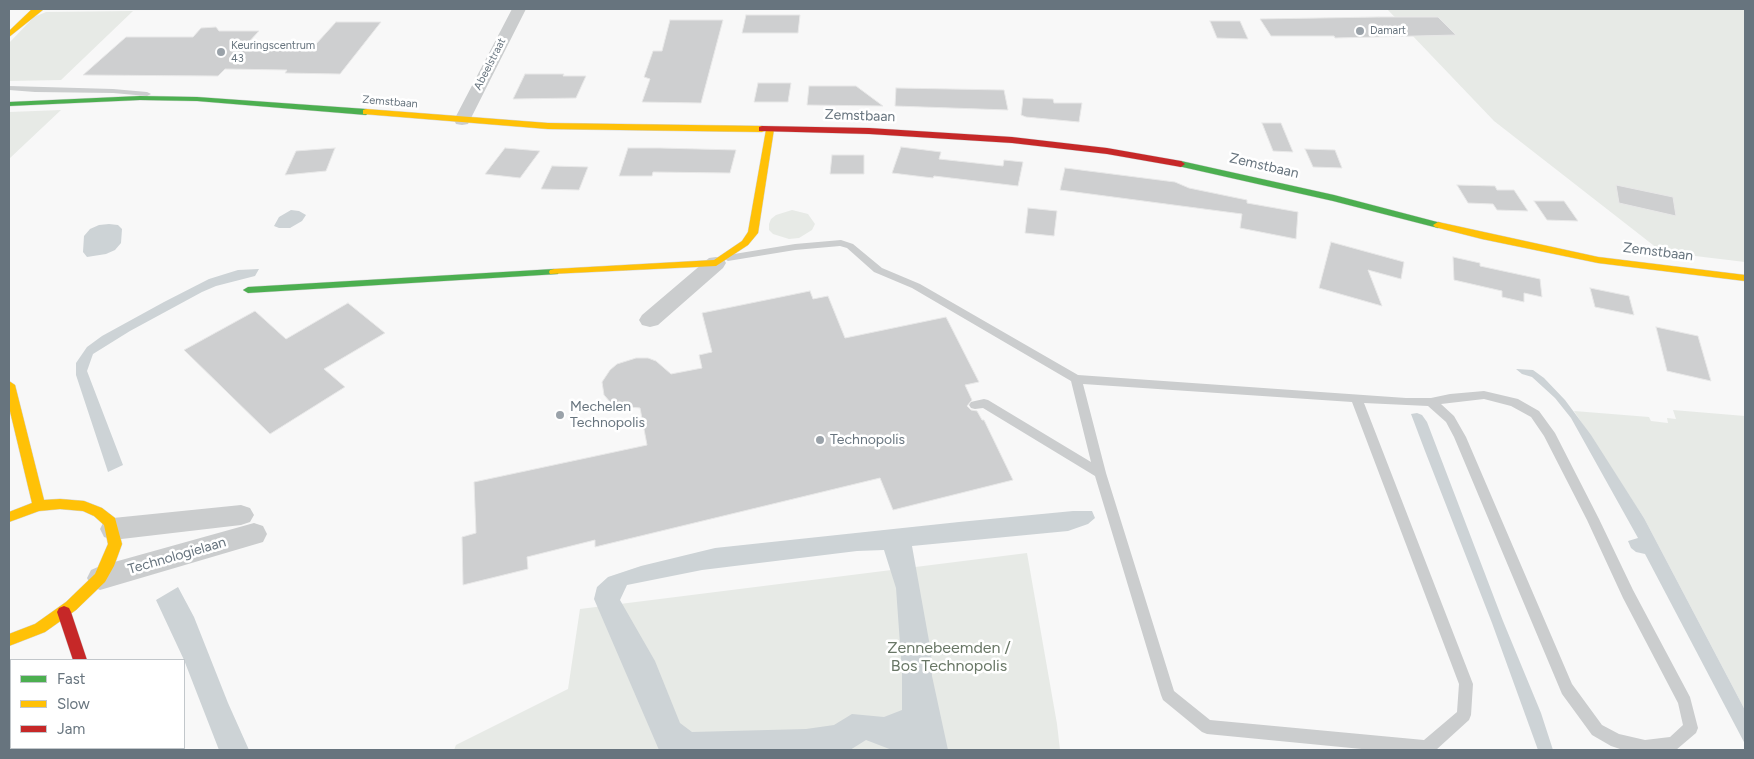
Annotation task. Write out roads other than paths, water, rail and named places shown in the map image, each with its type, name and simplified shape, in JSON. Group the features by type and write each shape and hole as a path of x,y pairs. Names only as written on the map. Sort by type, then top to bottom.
{"main road":[{"path":"9,35 35,11 40,9"},
{"name":"Zemstbaan","path":"9,104 169,98 583,128 770,129 893,132 984,137 1146,157 1265,181 1446,227 1559,252 1647,267 1745,278"},
{"path":"248,290 720,261 745,243 753,233 770,129"},
{"path":"9,385 39,506"},
{"path":"9,517 39,506 60,504 84,506 98,512 110,522 115,544 107,566 100,578 64,612 40,628 9,640"},
{"path":"64,612 80,659"}],"street":[{"name":"Abeelstraat","path":"462,120 519,9"},
{"path":"650,320 720,261"},
{"name":"Technologielaan","path":"100,578 247,524 113,529"}],"lane":[{"path":"9,88 113,91 169,98"},
{"path":"720,261 795,246 841,243 850,246 878,270 916,286 1076,379 1431,402 1484,395 1514,402 1535,414 1549,433 1593,519 1628,594 1685,702 1691,728 1674,744 1645,748 1616,741 1597,730 1583,713 1567,689 1460,437 1450,418 1431,402"},
{"path":"1076,379 1100,473 1168,695 1207,726 1427,748 1464,715 1466,684 1356,398"},
{"path":"975,406 984,403 1100,473"}],"place":[{"name":"Damart","path":"1360,31"},
{"name":"Keuringscentrum 43","path":"221,52"},
{"name":"Mechelen Technopolis","path":"560,415"},
{"name":"Technopolis","path":"820,440"}],"park label":[{"name":"Zennebeemden / Bos Technopolis","path":"949,657"}]}
